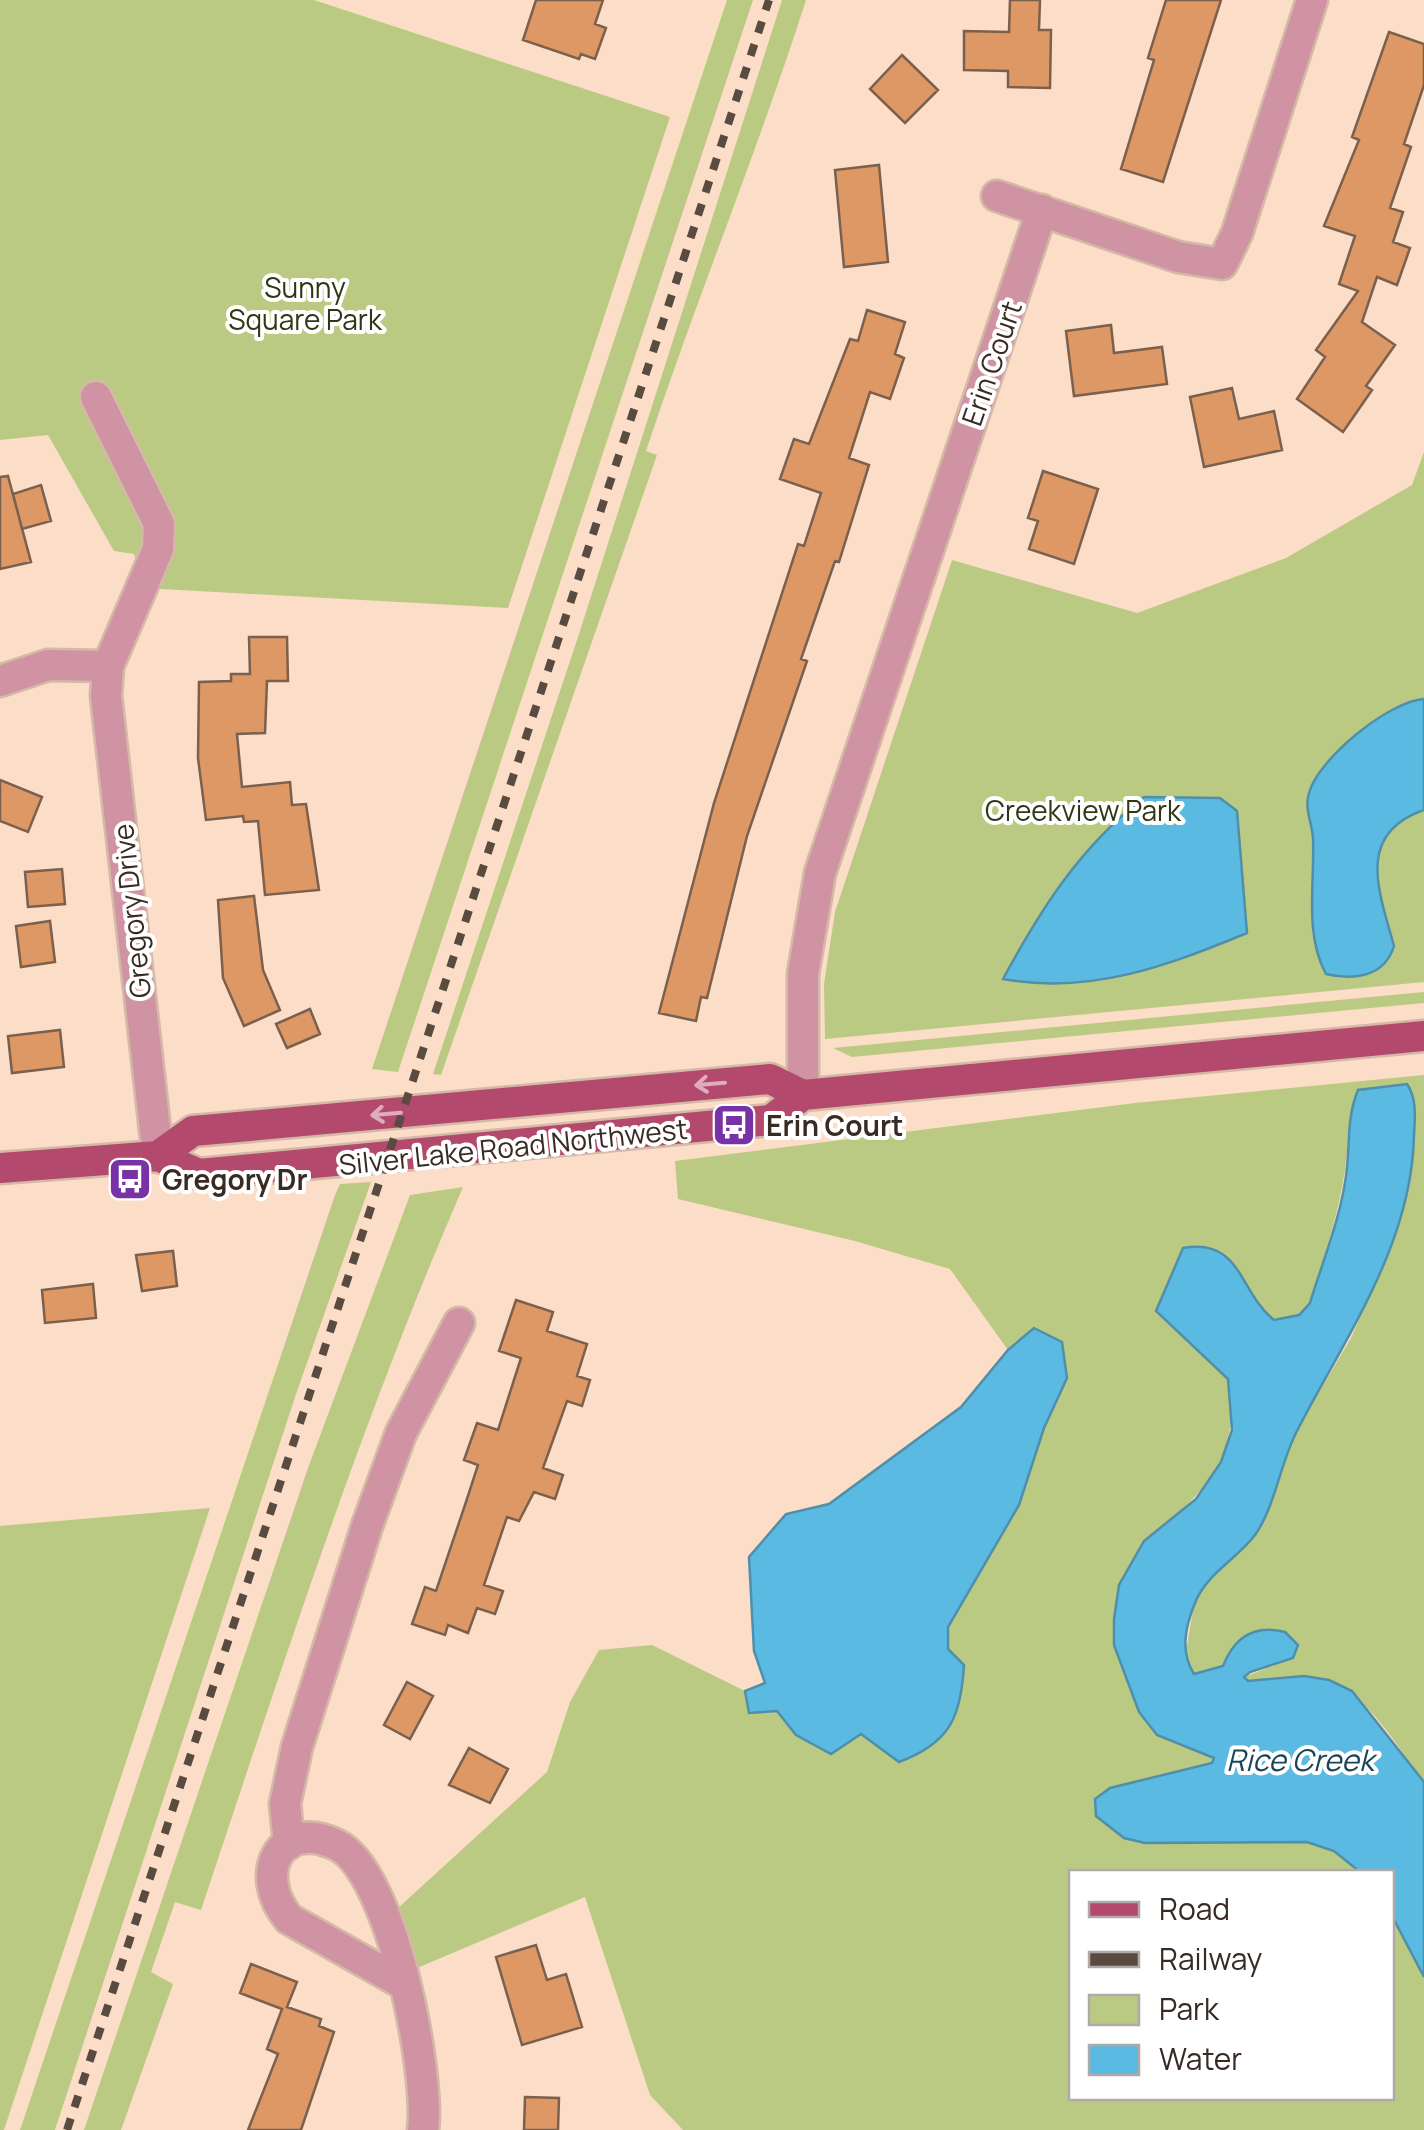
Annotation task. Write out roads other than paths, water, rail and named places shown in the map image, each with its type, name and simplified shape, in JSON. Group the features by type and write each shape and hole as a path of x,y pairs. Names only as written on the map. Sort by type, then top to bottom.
{"main road":[{"name":"Silver Lake Road Northwest","path":"0,1168 158,1156 199,1174 384,1160 771,1120 803,1095 1424,1036"},
{"name":"Silver Lake Road Northwest","path":"158,1156 193,1131 770,1078 803,1095"}],"street":[{"path":"997,196 1178,257 1222,264 1237,233 1312,0"},
{"name":"Erin Court","path":"803,1095 803,974 820,873 1042,210"},
{"path":"0,681 48,665 108,666 158,548 158,524 96,397"},
{"name":"Gregory Drive","path":"108,666 106,696 158,1156"},
{"path":"289,1844 285,1804 297,1748 367,1526 401,1433 459,1322"},
{"path":"404,1984 288,1919 276,1904 270,1862 289,1844 305,1840 338,1846 360,1864 384,1911 404,1984 422,2062 423,2130"}],"water":[{"path":"1424,699 1424,810 1402,820 1380,849 1379,885 1394,946 1384,964 1368,974 1326,974 1313,925 1309,793 1326,764 1357,734 1393,710"},
{"path":"1144,797 1220,798 1237,811 1247,933 1158,966 1097,980 1035,983 1003,979 1032,928 1081,858"},
{"name":"Rice Creek","path":"1407,1084 1412,1095 1414,1135 1402,1214 1373,1288 1292,1442 1262,1523 1248,1544 1200,1593 1189,1621 1186,1648 1194,1674 1223,1666 1233,1648 1246,1636 1264,1630 1285,1632 1298,1645 1293,1658 1244,1677 1248,1681 1304,1676 1329,1680 1352,1691 1424,1782 1424,1977 1394,1920 1394,1870 1358,1870 1334,1851 1307,1842 1145,1843 1124,1838 1096,1816 1095,1799 1110,1788 1212,1763 1214,1758 1157,1735 1139,1712 1114,1645 1119,1585 1144,1541 1196,1499 1221,1462 1232,1430 1228,1379 1156,1311 1183,1248 1202,1247 1228,1259 1274,1320 1299,1315 1310,1303 1345,1184 1350,1119 1358,1090"},
{"path":"1034,1328 1062,1342 1067,1378 1044,1428 1019,1505 948,1627 948,1649 964,1665 956,1714 941,1737 899,1762 861,1734 831,1754 796,1735 777,1711 749,1713 745,1691 765,1683 754,1651 749,1557 786,1514 829,1504 961,1407 1008,1350"}],"railway":[{"path":"67,2130 769,0"}],"place":[{"name":"Erin Court","path":"734,1125"},
{"name":"Gregory Dr","path":"130,1179"}],"park label":[{"name":"Sunny Square Park","path":"305,303"},
{"name":"Creekview Park","path":"1083,810"}]}
